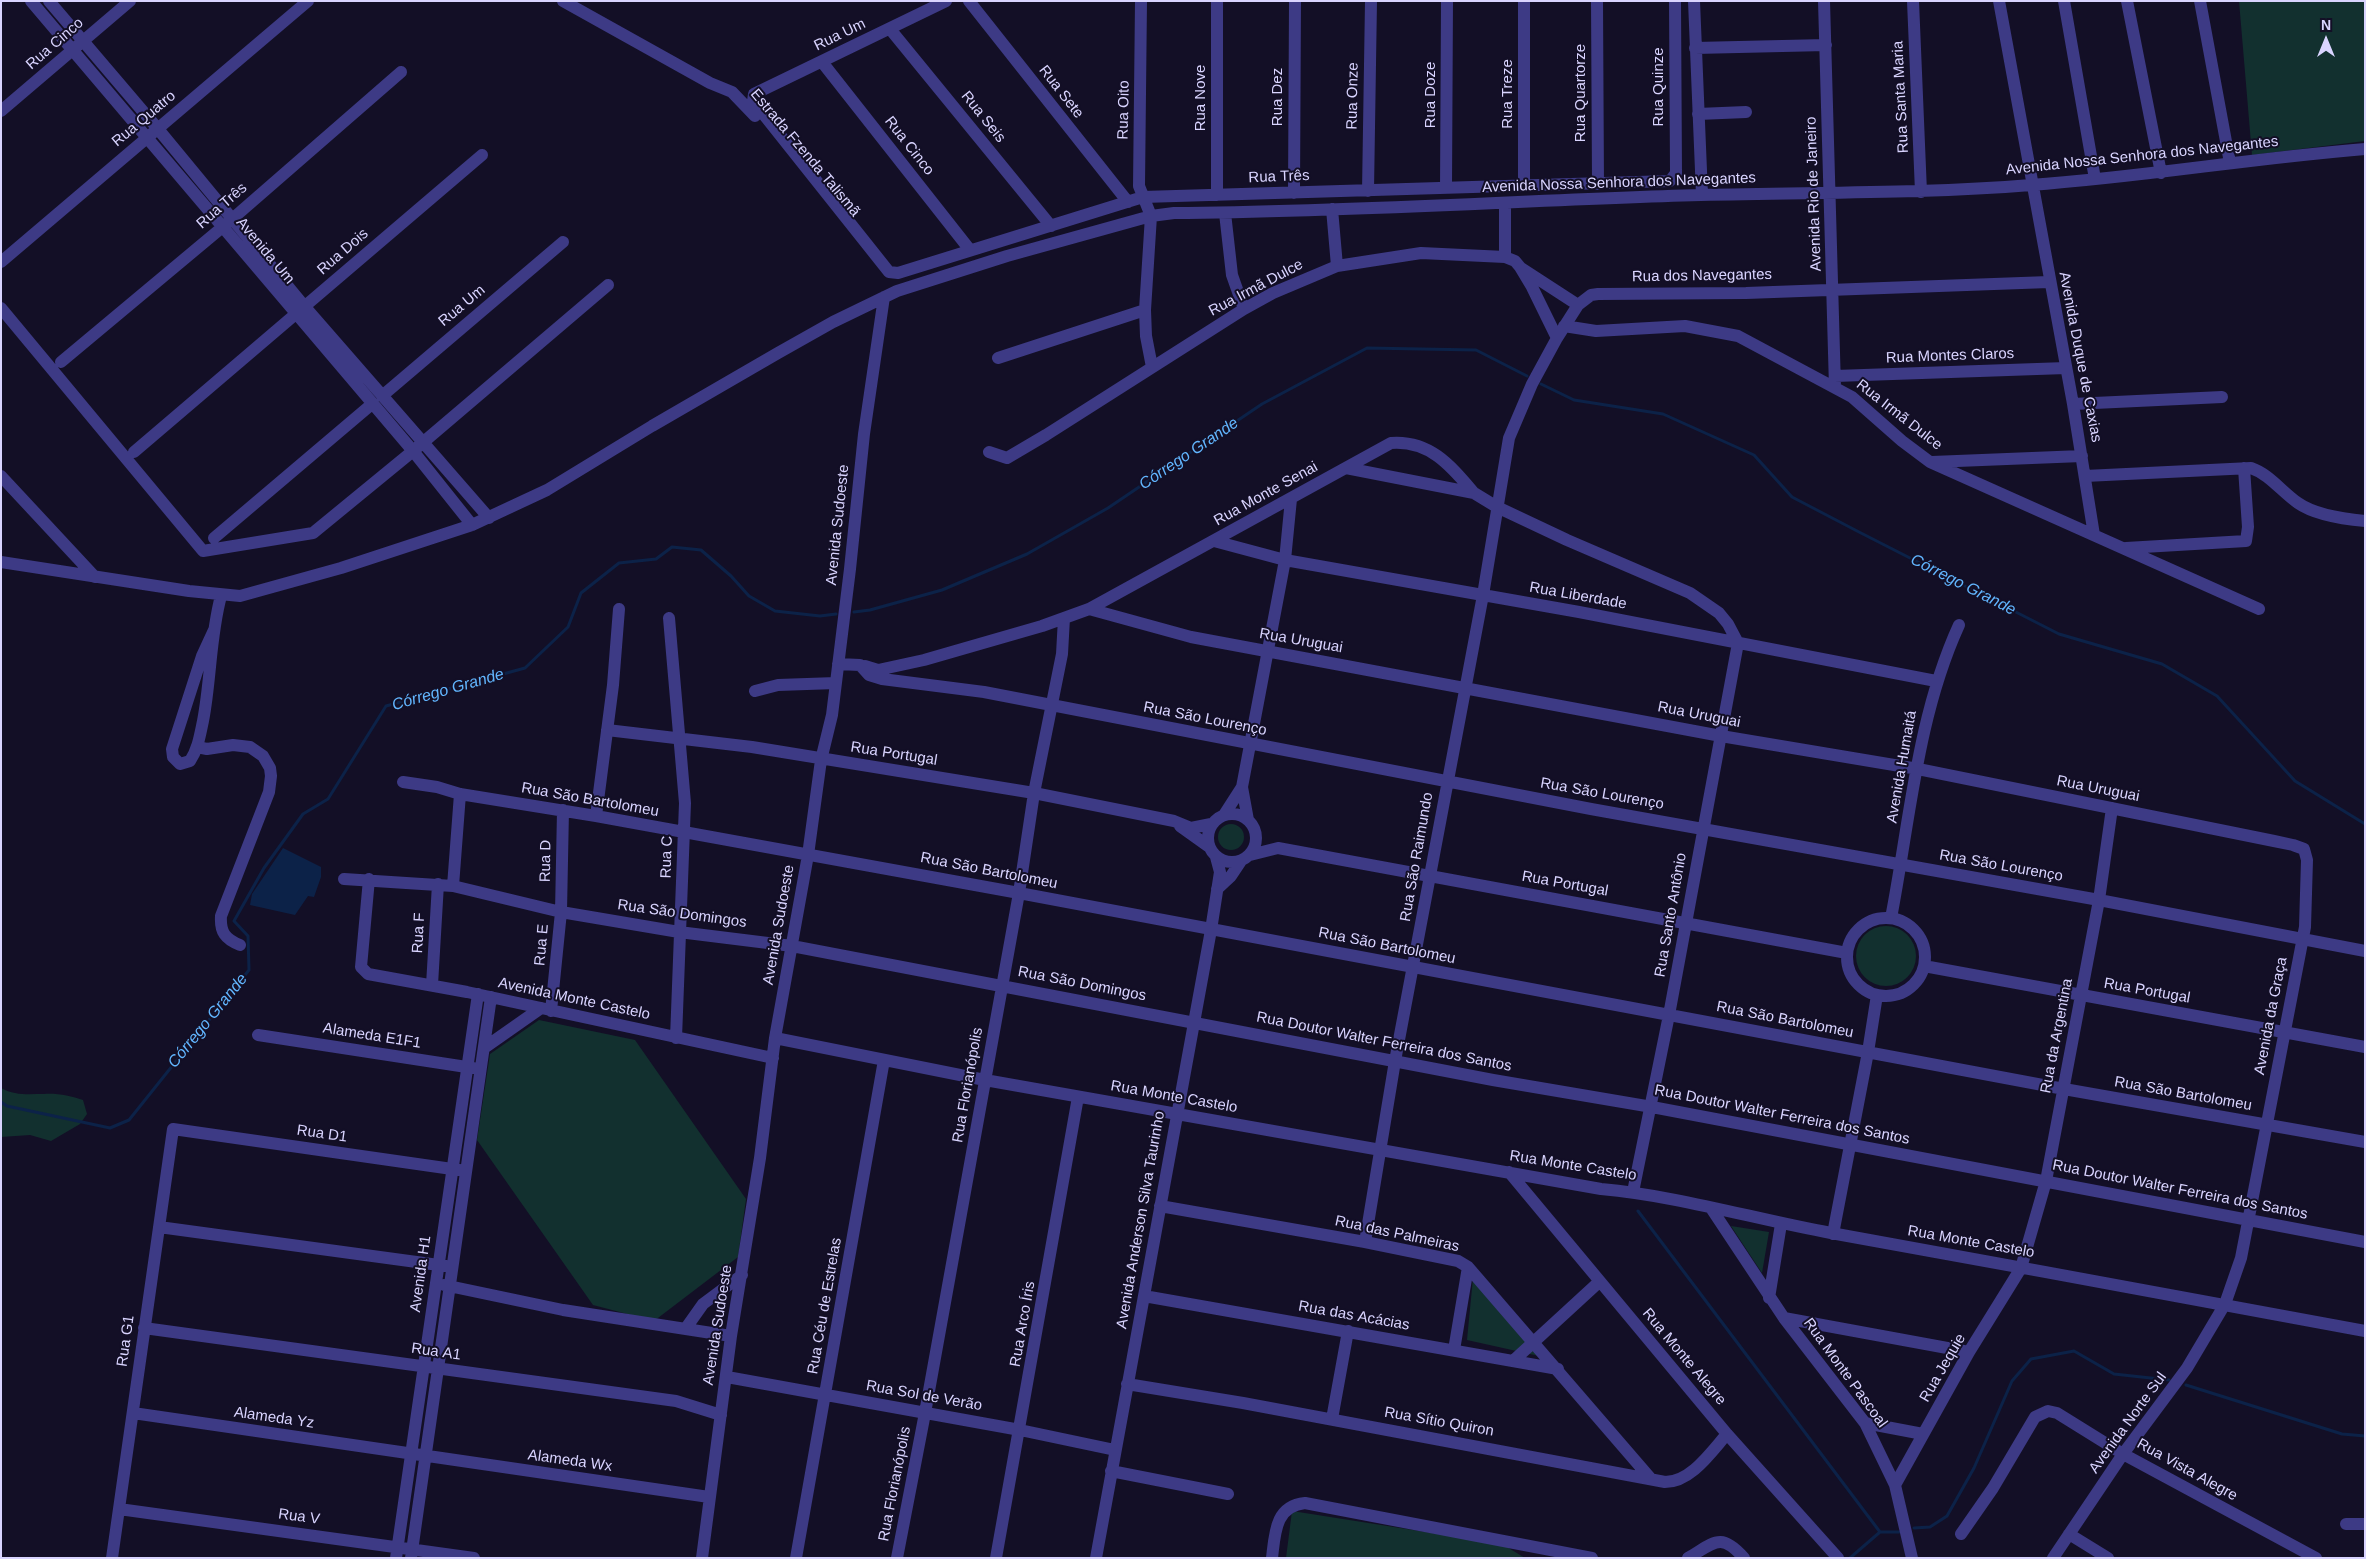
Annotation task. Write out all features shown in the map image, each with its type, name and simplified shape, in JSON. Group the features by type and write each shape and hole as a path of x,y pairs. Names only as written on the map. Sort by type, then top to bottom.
{"street":[{"name":"Avenida Um","path":"30,1 147,138 227,223 377,400 413,451 472,525"},
{"name":"Avenida Um","path":"49,1 158,129 227,223"},
{"name":"Rua Cinco","path":"1,111 130,1"},
{"name":"Rua Quatro","path":"1,262 308,1"},
{"name":"Estrada Fzenda Talismã","path":"563,1 710,83 732,92 748,107 897,291"},
{"name":"Rua Um","path":"889,272 753,101 754,94 946,1"},
{"name":"Rua Sete","path":"968,1 1128,202"},
{"name":"Rua Oito","path":"1141,1 1139,186 1151,216"},
{"name":"Rua Nove","path":"1217,1 1217,195"},
{"name":"Rua Dez","path":"1294,1 1294,193"},
{"name":"Rua Onze","path":"1368,191 1371,1"},
{"name":"Rua Doze","path":"1446,188 1447,1"},
{"name":"Rua Treze","path":"1524,1 1524,186"},
{"name":"Rua Quartorze","path":"1597,1 1598,184"},
{"name":"Rua Quinze","path":"1675,1 1676,173"},
{"path":"1694,1 1702,195"},
{"name":"Avenida Rio de Janeiro","path":"1824,1 1835,381"},
{"name":"Rua Santa Maria","path":"1913,1 1921,192"},
{"name":"Avenida Duque de Caxias","path":"1998,1 2073,404 2094,535"},
{"path":"2064,1 2095,179"},
{"path":"2127,1 2161,173"},
{"path":"2200,1 2230,162"},
{"name":"Rua Seis","path":"890,29 1051,226"},
{"path":"1695,48 1826,45"},
{"name":"Rua Cinco","path":"822,62 970,250"},
{"name":"Rua Três","path":"61,362 227,223 401,72"},
{"path":"1698,114 1746,112"},
{"name":"Avenida Nossa Senhora dos Navegantes","path":"1,562 221,596 240,596 279,586 489,518 547,490 652,426 833,322 897,291 1007,256 1151,216 1174,213 1504,204 1702,195 1921,192 2031,185 2161,173 2230,162 2365,149"},
{"name":"Rua Dois","path":"134,452 482,155"},
{"name":"Rua Três","path":"889,272 898,273 1143,197 1667,182 1673,180 1676,173"},
{"path":"1504,204 1504,257"},
{"path":"1332,209 1337,266"},
{"path":"1225,213 1232,276 1244,309"},
{"path":"1151,216 1145,310 1146,336 1152,367"},
{"name":"Rua Um","path":"214,538 563,242"},
{"name":"Rua Irmã Dulce","path":"989,452 1007,458 1244,309 1273,293 1337,266 1421,253 1504,257 1515,261 1520,267 1532,287 1556,338"},
{"path":"1520,267 1578,305"},
{"name":"Rua dos Navegantes","path":"1497,507 1509,438 1524,398 1556,338 1578,305 1591,295 1746,293 2049,282"},
{"path":"1,308 203,551 313,533 424,442 608,285"},
{"name":"Avenida Sudoeste","path":"702,1558 731,1336 742,1275 775,1038 808,855 822,760 832,715 864,434 884,297"},
{"path":"998,358 1145,310"},
{"name":"Rua Irmã Dulce","path":"1564,326 1596,331 1685,326 1721,332 1750,342 1835,381 1902,441 1930,462 2259,609"},
{"name":"Rua Montes Claros","path":"1835,381 2066,368"},
{"path":"2073,404 2222,397"},
{"name":"Avenida Um","path":"377,400 424,442 489,518"},
{"name":"Rua Monte Senai","path":"1064,618 1089,609 1391,442 1414,443 1435,454 1457,473 1474,493"},
{"path":"1930,462 2082,456"},
{"path":"1346,468 1474,493 1497,507 1690,593 1719,613 1728,624 1738,643"},
{"path":"2121,548 2246,541 2248,527 2244,468"},
{"path":"2085,476 2244,468 2263,474 2281,490 2306,507 2319,513 2365,521"},
{"path":"1,476 95,577"},
{"path":"1208,846 1207,835 1211,824 1224,815 1242,787 1285,560 1291,499"},
{"name":"Rua São Raimundo","path":"1366,1242 1395,1061 1497,507"},
{"name":"Rua Liberdade","path":"1214,541 1285,560 1482,595 1936,681"},
{"path":"214,630 206,644 172,749 173,757 180,764 188,764 197,747 208,690 214,630 221,596"},
{"path":"596,816 619,609"},
{"name":"Rua Uruguai","path":"1089,609 1191,637 1721,736 1918,769 2294,845 2304,850"},
{"name":"Rua C","path":"669,618 678,737 683,776 684,832 676,1038"},
{"path":"838,664 860,665 878,670 924,660 1064,618"},
{"name":"Rua Florianópolis","path":"897,1558 1019,893 1034,793 1062,654 1064,618"},
{"name":"Avenida Humaitá","path":"1890,918 1902,864 1926,721 1936,681 1959,626"},
{"name":"Rua Santo Antônio","path":"1634,1192 1652,1107 1702,828 1738,643"},
{"name":"Rua São Lourenço","path":"860,665 868,674 882,679 984,692 1446,782 2099,900 2365,951"},
{"path":"754,691 778,685 836,683"},
{"name":"Rua Portugal","path":"607,730 752,747 822,760 1034,793 1174,821 1191,828 1211,824"},
{"path":"197,747 207,749 233,745 250,747 263,756 270,768 269,792 221,916 220,928 226,938 240,945"},
{"name":"Rua São Bartolomeu","path":"403,782 460,794 563,810 1019,893 2064,1089 2365,1142"},
{"path":"1217,889 1231,876 1256,843 1242,787"},
{"path":"453,886 460,794"},
{"name":"Rua da Argentina","path":"2021,1268 2046,1181 2099,900 2112,808"},
{"name":"Rua D","path":"561,912 563,810"},
{"path":"1224,815 1237,814 1278,848"},
{"path":"1174,821 1208,846 1216,857 1226,862 1278,848"},
{"name":"Rua Portugal","path":"1278,848 1847,953"},
{"name":"Avenida da Graça","path":"2225,1304 2241,1258 2302,939 2306,915 2307,860 2304,850"},
{"name":"Avenida Anderson Silva Taurinho","path":"1099,1557 1111,1471 1211,930 1220,872 1216,857"},
{"name":"Rua São Domingos","path":"344,879 359,881 369,879 453,886 561,912 679,932 792,946 905,969 1002,985 1193,1022"},
{"name":"Avenida Monte Castelo","path":"369,879 361,966 368,974 432,985 773,1058"},
{"name":"Rua F","path":"432,985 438,884"},
{"name":"Rua E","path":"546,1010 561,912"},
{"path":"1890,918 1906,924 1918,935 1923,944 1924,966 1917,979 1906,990 1887,996 1877,995 1862,987 1851,974 1847,953 1850,941 1862,927 1878,919 1890,918"},
{"name":"Rua Portugal","path":"1924,966 2365,1046"},
{"path":"1832,1234 1868,1052 1877,995"},
{"name":"Avenida H1","path":"412,1553 484,1048 484,996"},
{"name":"Avenida H1","path":"396,1552 439,1265 466,1067 484,996"},
{"path":"484,1048 546,1010"},
{"name":"Rua Doutor Walter Ferreira dos Santos","path":"1193,1022 2365,1242"},
{"name":"Alameda E1F1","path":"258,1035 481,1069"},
{"name":"Rua Monte Castelo","path":"775,1038 1078,1097 1601,1189 1634,1192 1832,1234 2225,1304 2365,1332"},
{"name":"Rua Céu de Estrelas","path":"796,1558 884,1060"},
{"name":"Rua Arco Íris","path":"996,1558 1078,1097"},
{"name":"Rua D1","path":"173,1128 466,1171"},
{"name":"Rua G1","path":"112,1558 173,1128"},
{"name":"Rua Monte Alegre","path":"1509,1172 1727,1434 1838,1558"},
{"name":"Rua das Palmeiras","path":"1160,1206 1366,1242 1458,1261 1468,1267 1651,1479"},
{"name":"Rua Monte Pascoal","path":"1711,1208 1769,1298 1832,1383 1865,1423 1895,1485 1912,1558"},
{"path":"1769,1298 1781,1224"},
{"path":"159,1227 454,1267"},
{"path":"1454,1350 1468,1267"},
{"name":"Rua Jequie","path":"1895,1485 1969,1352 2021,1268"},
{"path":"686,1328 702,1304 742,1275"},
{"path":"1513,1361 1535,1343 1599,1282"},
{"path":"436,1284 450,1285 563,1310 731,1336"},
{"name":"Rua das Acácias","path":"1144,1296 1558,1369"},
{"name":"Avenida Norte Sul","path":"2053,1558 2123,1454 2187,1368 2225,1304"},
{"path":"1784,1318 1969,1352"},
{"name":"Rua A1","path":"144,1328 676,1401 722,1415"},
{"path":"1332,1419 1348,1331"},
{"name":"Rua Sol de Verão","path":"727,1377 1020,1430 1115,1450"},
{"name":"Rua Sítio Quiron","path":"1127,1384 1332,1419 1665,1482 1681,1480 1727,1434"},
{"name":"Rua Vista Alegre","path":"1961,1534 1993,1488 2025,1432 2038,1414 2048,1411 2057,1413 2123,1454 2316,1558"},
{"name":"Alameda Yz","path":"133,1413 426,1457"},
{"path":"1865,1423 1923,1434"},
{"name":"Alameda Wx","path":"426,1457 709,1497"},
{"path":"1111,1471 1228,1494"},
{"path":"1272,1558 1277,1527 1284,1511 1290,1506 1305,1503 1592,1558"},
{"name":"Rua V","path":"119,1509 396,1552 474,1558"},
{"path":"2346,1524 2365,1524"},
{"path":"2069,1534 2108,1558"},
{"path":"1688,1558 1710,1545 1725,1541 1730,1543 1744,1558"}],"green space":[{"path":"2239,1 2365,1 2365,141 2252,155"},
{"path":"1231,824 1240,828 1244,837 1240,846 1231,850 1222,846 1218,837 1222,828"},
{"path":"1886,926 1903,931 1911,939 1916,956 1911,973 1903,981 1886,986 1869,981 1861,973 1856,956 1861,939 1869,931"},
{"path":"539,1020 635,1040 746,1199 738,1257 654,1321 593,1305 477,1140 490,1054"},
{"path":"1,1088 17,1093 64,1095 83,1100 87,1114 80,1124 51,1141 30,1135 1,1137"},
{"path":"1731,1226 1769,1232 1762,1273"},
{"path":"1473,1278 1539,1356 1467,1340"},
{"path":"1292,1511 1502,1544 1525,1558 1286,1558"}],"water":[{"path":"283,848 321,867 321,877 314,897 308,896 295,915 250,905 252,894"}],"waterway":[{"name":"Córrego Grande","path":"854,612 870,610 942,590 1027,554 1108,508 1262,404 1367,348 1476,350 1527,376"},
{"name":"Córrego Grande","path":"1541,384 1574,400 1663,414 1754,455 1792,497 1859,532 2059,634 2162,664 2217,696 2295,781 2365,824"},
{"name":"Córrego Grande","path":"1,1102 7,1106 110,1128 129,1120 249,970 248,936 234,921 264,868 303,814 328,799 386,706 525,668 568,627 581,593 619,563 656,559 672,547 701,550 731,576 749,596 775,611 820,616 836,614"},
{"path":"1638,1211 1880,1532"},
{"path":"1914,1528 1930,1527 1947,1516 1974,1468 2012,1381 2031,1359 2074,1351 2114,1374 2169,1380"},
{"path":"2186,1385 2342,1434 2365,1436"},
{"path":"1850,1558 1880,1532 1899,1532"}]}
